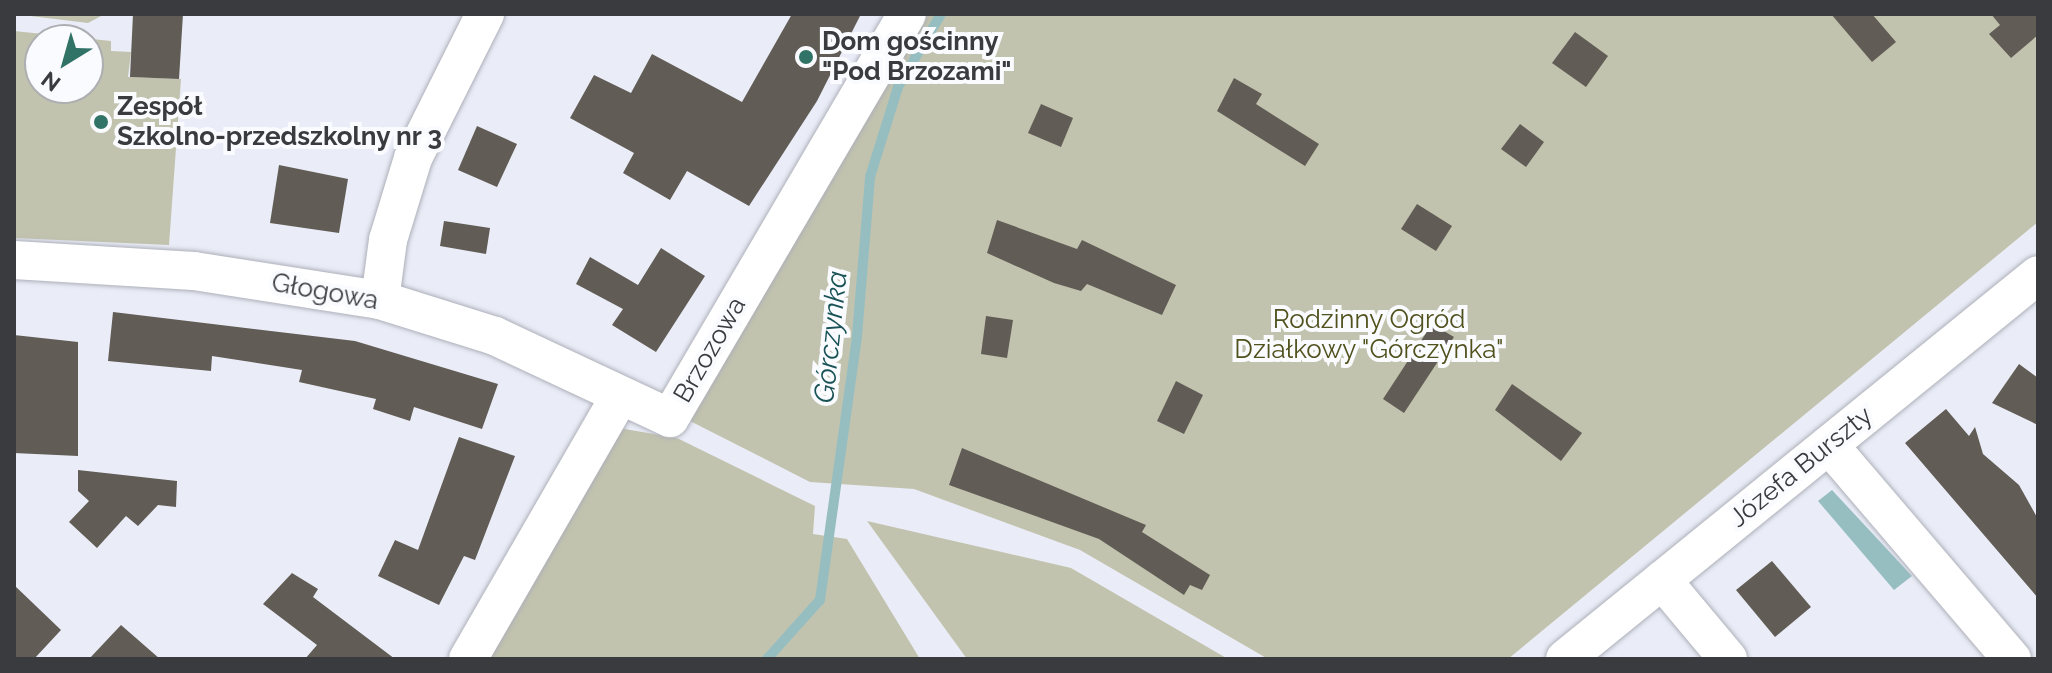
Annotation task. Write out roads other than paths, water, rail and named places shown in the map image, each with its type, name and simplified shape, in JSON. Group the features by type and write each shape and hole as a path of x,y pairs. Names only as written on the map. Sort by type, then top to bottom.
{"street":[{"path":"380,300 388,240 413,158 485,14"},
{"name":"Brzozowa","path":"619,397 670,418 907,14"},
{"name":"Głogowa","path":"14,260 194,271 380,300 495,336 619,397"},
{"name":"Józefa Burszty","path":"1565,659 2038,275"},
{"path":"468,659 619,397"},
{"path":"1829,445 2012,659"},
{"path":"1662,580 1728,659"}],"waterway":[{"name":"Górczynka","path":"767,659 820,600 857,336 870,177 898,87 941,14"}],"place":[{"name":"Dom gościnny \"Pod Brzozami\"","path":"806,57"},
{"name":"Zespół Szkolno-przedszkolny nr 3","path":"101,122"}],"park label":[{"name":"Rodzinny Ogród Działkowy \"Górczynka\"","path":"1369,335"}]}
